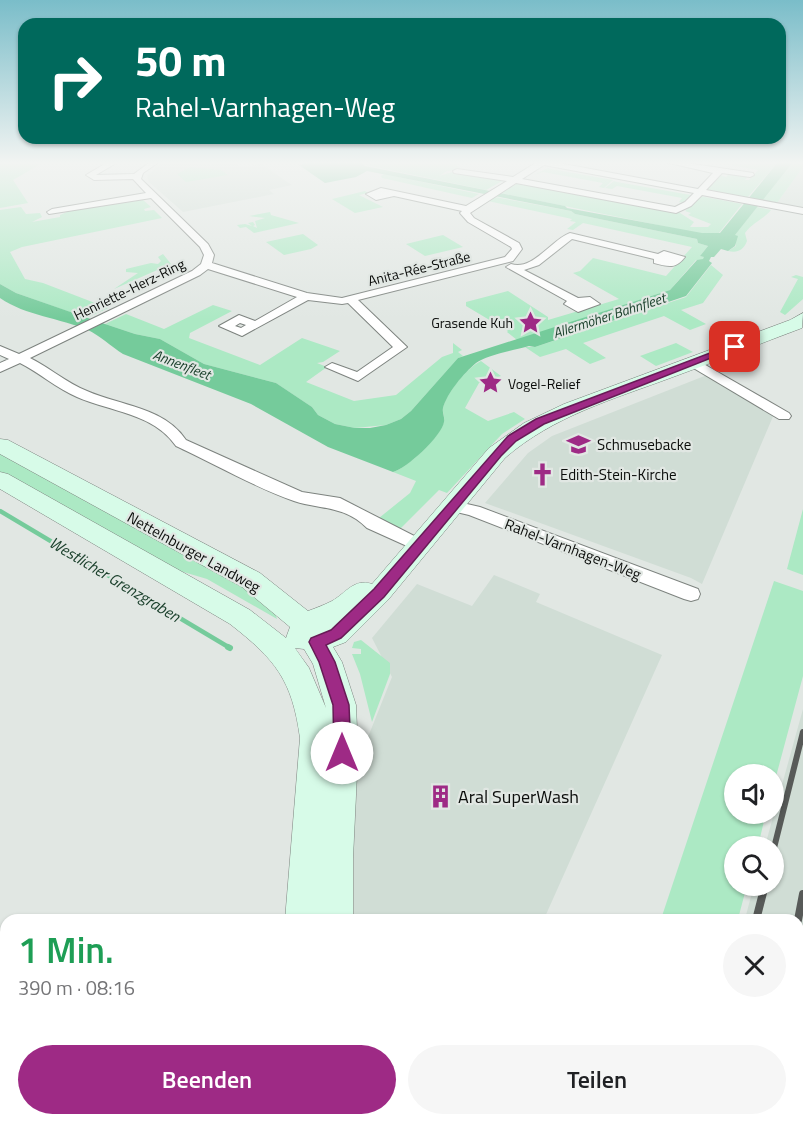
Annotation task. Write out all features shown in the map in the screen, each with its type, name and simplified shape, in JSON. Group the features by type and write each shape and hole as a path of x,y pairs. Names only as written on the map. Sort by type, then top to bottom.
{"main road":[{"path":"303,642 336,634 379,593 512,438 528,428 795,324 803,318"},
{"name":"Nettelnburger Landweg","path":"0,445 251,580 303,642 335,685 341,705 343,726 334,914"},
{"name":"Nettelnburger Landweg","path":"0,479 240,617 272,641 303,642"},
{"name":"Nettelnburger Landweg","path":"303,642 307,693 316,738 304,914"}],"street":[{"name":"Henriette-Herz-Ring","path":"0,368 196,273 206,265 207,249 172,214"},
{"path":"466,214 471,220 515,245 517,249 515,254 502,262"},
{"path":"516,269 536,263 570,236 678,261"},
{"path":"502,262 581,304"},
{"name":"Anita-Rée-Straße","path":"206,265 306,296 333,301 351,300 502,262"},
{"path":"244,327 306,296"},
{"path":"351,300 401,344 401,347 354,371"},
{"path":"0,350 40,368 65,386 83,395 136,412 176,432 181,443 299,497 334,502 367,518 413,551"},
{"path":"695,363 784,416"},
{"name":"Rahel-Varnhagen-Weg","path":"454,506 500,520 692,594"}],"shaded area":[{"path":"0,214 41,214 42,217 32,222 60,217 60,215 158,214 162,218 22,247 10,252 25,279 43,283 108,308 87,318 16,293 0,284"},
{"path":"271,214 299,223 254,233 246,227 240,228 237,225 252,226 248,223 253,222 255,225 253,226 257,228 255,221 265,218 249,216"},
{"path":"551,214 577,214 697,239 698,243 708,246 700,256 705,257 703,260 696,260 670,290 517,340 508,331 466,306 466,302 508,291 548,317 548,320 619,299 573,273 580,271 593,258 666,276 692,247 583,223 573,230 567,229 576,222 570,221 572,219"},
{"path":"606,214 682,214 694,222 690,227 708,227 711,224 688,215 734,214 719,233 702,234"},
{"path":"751,214 767,214 745,233 747,241 742,249 728,251 736,246 734,236"},
{"path":"303,234 318,245 311,249 284,255 266,242"},
{"path":"443,235 463,247 425,256 406,244"},
{"path":"163,254 171,264 114,289 138,273 126,272 126,269 151,263 158,264 161,261 158,257"},
{"path":"711,265 723,275 703,303 681,310 706,324 690,330 664,316 583,343 606,358 590,364 566,349 540,357 525,347 535,347 686,297"},
{"path":"796,275 803,277 803,299 785,315 780,312 798,279 791,277"},
{"path":"213,305 232,311 190,333 189,338 260,365 302,338 340,351 323,362 317,363 327,367 306,382 354,401 396,395 442,357 453,353 453,343 462,350 458,352 463,356 458,358 411,411 401,419 386,425 355,428 335,424 318,415 312,407 276,383 204,364 160,339 105,324 126,314 164,329"},
{"path":"676,343 693,352 656,366 640,356"},
{"path":"481,361 501,376 479,383 465,408 488,421 514,412 525,419 502,434 447,493 439,490 400,529 379,518 410,493 416,481 393,472 414,458 437,435 444,421 445,402 453,388"},
{"path":"707,375 774,414 702,584 485,503 528,453 552,436"},
{"path":"0,451 242,585 273,607 277,619 207,579 170,568 0,473"},
{"path":"803,509 803,575 787,569"},
{"path":"494,575 540,594 536,602 662,655 546,914 346,914 352,777 392,677 372,638 417,584 472,606"},
{"path":"774,581 803,591 803,676 779,764 724,764 724,824 763,824 760,836 724,836 724,896 744,896 739,914 663,914"},
{"path":"361,640 390,663 390,674 372,722 360,674 352,654 361,654 361,649 352,648 354,642"},
{"path":"803,709 803,914 746,914 751,896 784,896 784,836 768,836 771,824 784,824 784,778"}],"water":[{"path":"577,214 602,214 702,233 720,233 735,214 751,214 735,235 738,236 735,246 728,251 721,249 714,257 711,257 709,261 712,263 686,296 535,347 529,346 493,355 476,363 448,396 443,408 444,422 437,435 414,459 393,472 328,447 251,404 123,354 88,330 21,309 0,298 0,284 16,293 105,324 160,339 204,364 276,383 312,407 318,415 335,424 370,428 401,419 411,411 458,358 670,290 697,260 703,259 704,257 700,256 708,246 698,243 697,239"}],"waterway":[{"name":"Westlicher Grenzgraben","path":"0,511 230,648 228,647"}],"railway":[{"path":"777,836 803,732"},
{"path":"799,914 803,894"},
{"path":"758,914 762,896"}],"place":[{"name":"Grasende Kuh","path":"531,322"},
{"name":"Vogel-Relief","path":"490,383"},
{"name":"Schmusebacke","path":"579,444"},
{"name":"Edith-Stein-Kirche","path":"542,474"},
{"name":"Aral SuperWash","path":"440,796"}],"route":[{"path":"342,753 341,705 327,662 316,642 336,634 379,593 497,453 512,438 540,422 735,347"}],"water label":[{"name":"Allermöher Bahnfleet","path":"609,315"},
{"name":"Annenfleet","path":"182,364"}]}
